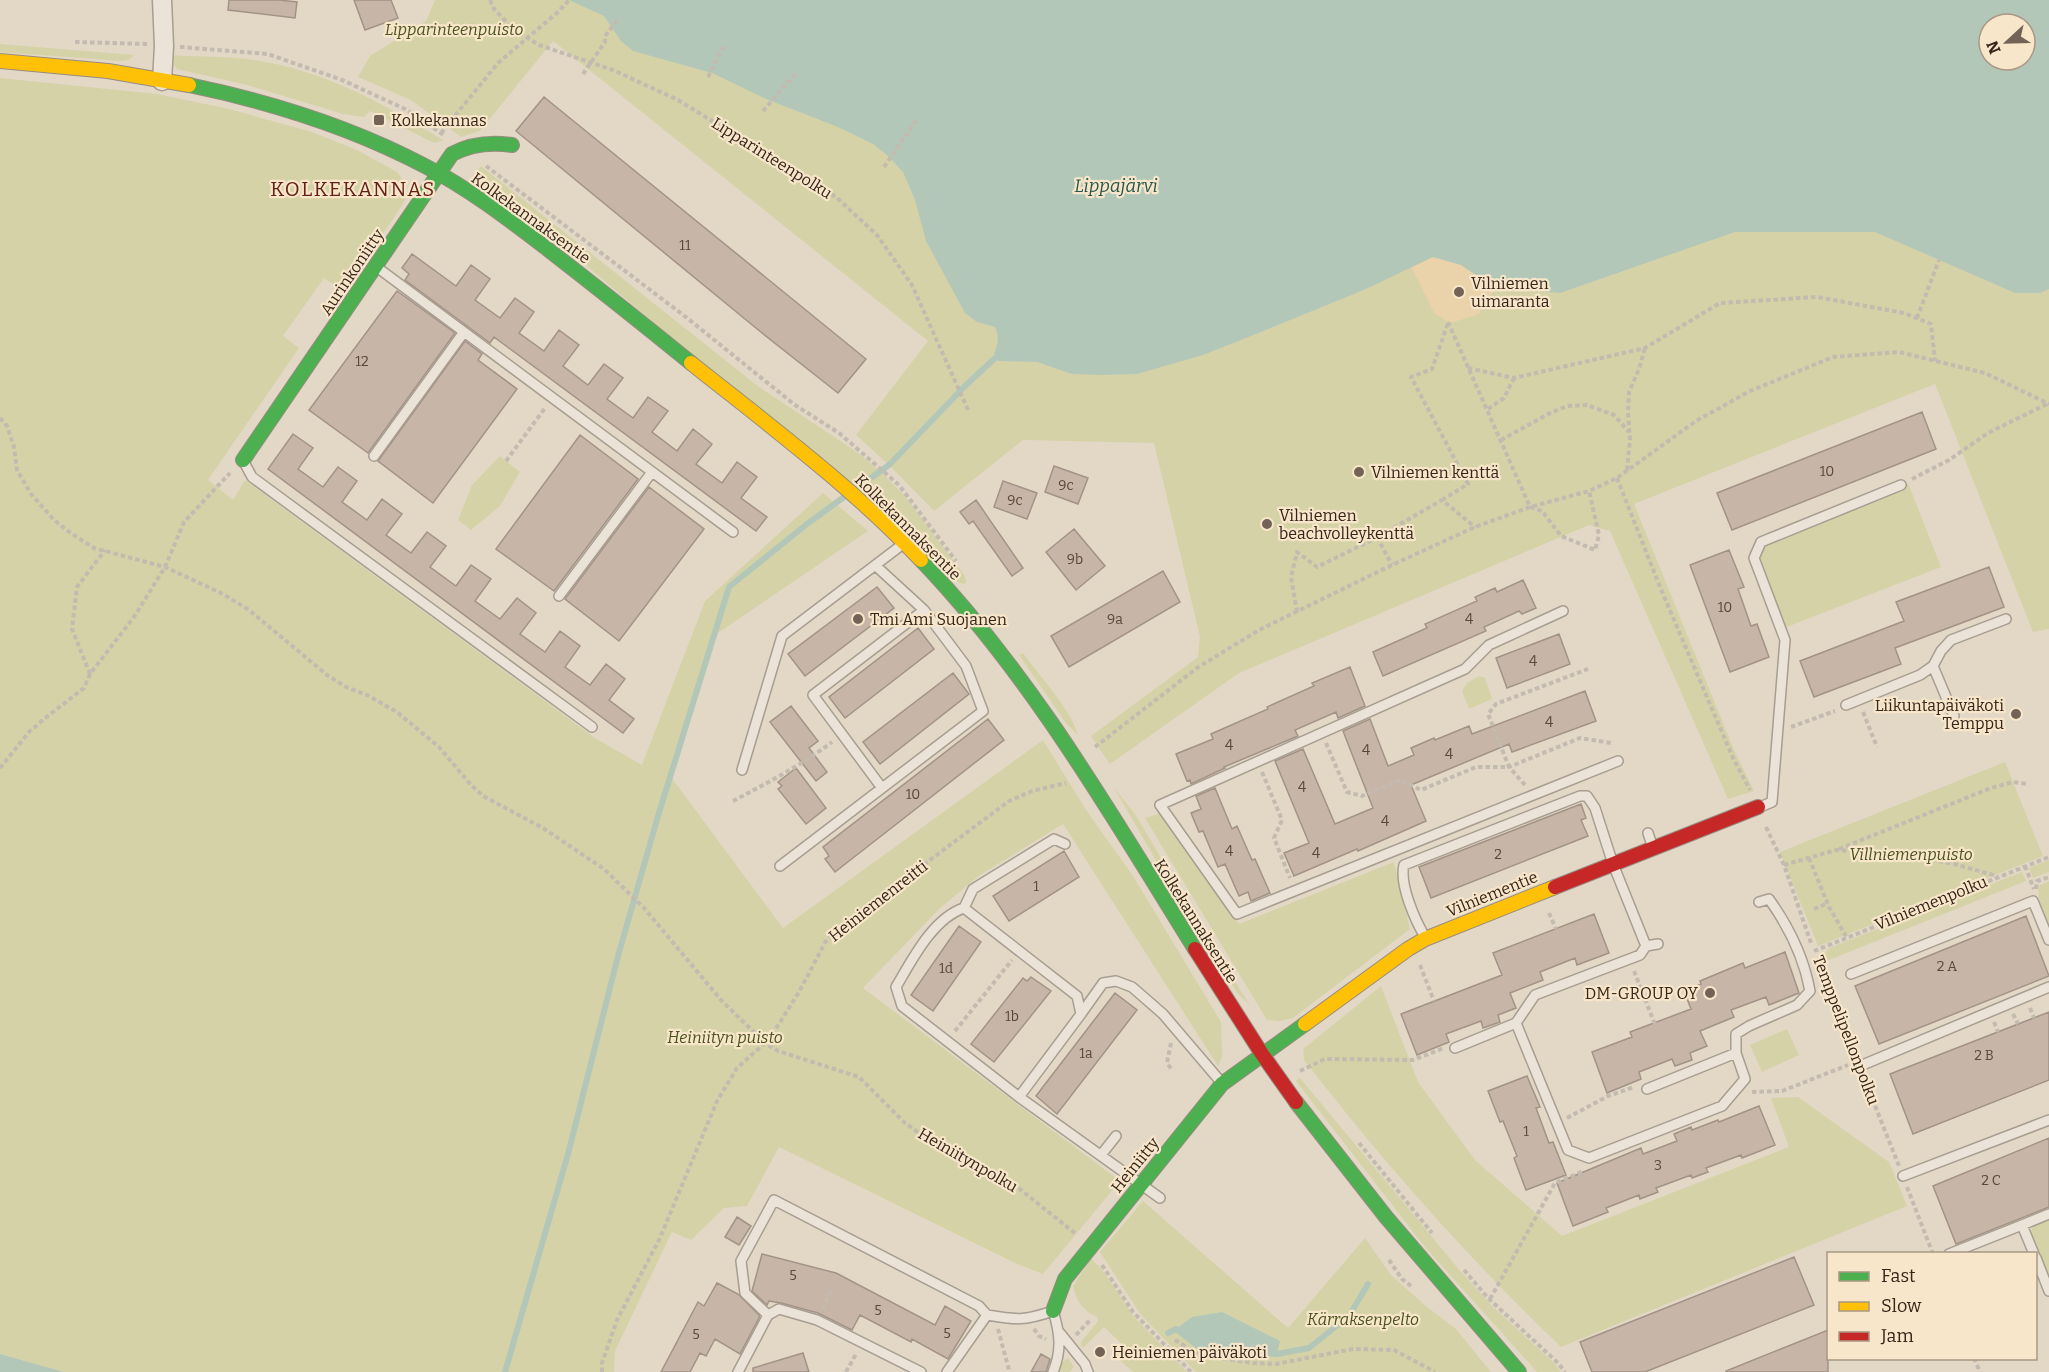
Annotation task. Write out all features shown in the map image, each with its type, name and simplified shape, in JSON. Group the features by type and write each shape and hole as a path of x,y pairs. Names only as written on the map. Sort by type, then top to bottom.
{"main road":[{"name":"Kolkekannaksentie","path":"0,61 42,64 162,81 251,99 348,130 419,162 524,230 812,459 870,509 956,598 1003,657 1085,775 1263,1055 1336,1156 1426,1266 1519,1372"},
{"name":"Aurinkoniitty","path":"243,460 452,154 462,147 497,142 512,145"},
{"name":"Vilniementie","path":"1263,1055 1425,939 1653,848 1708,820 1758,807"},
{"name":"Heiniitty","path":"1053,1311 1065,1279 1222,1084 1263,1055"}],"street":[{"path":"162,0 164,46 162,81"}],"lane":[{"path":"376,267 733,532"},
{"path":"374,456 464,332"},
{"path":"243,460 252,477 592,727"},
{"path":"559,596 652,472"},
{"path":"1758,807 1772,802 1785,640 1754,558 1761,542 1901,485"},
{"path":"741,770 782,636 904,543"},
{"path":"780,866 983,711 966,666 924,610 876,566"},
{"path":"882,788 813,695 924,610"},
{"path":"1563,611 1489,645 1465,669 1160,805 1237,914 1618,761"},
{"path":"1846,705 1920,675 1933,666 1941,651 1951,640 2006,619"},
{"path":"1933,666 1954,716"},
{"path":"1425,939 1411,906 1402,873 1404,865 1580,796 1587,796 1595,808 1612,864 1646,946"},
{"path":"1648,833 1653,848"},
{"path":"1065,844 1054,839 973,889 964,908 952,912 921,945 896,987 902,1006 1019,1097 1160,1198"},
{"path":"1516,1023 1568,1150 1589,1158 1722,1106 1745,1080 1736,1053 1736,1034 1797,1005 1810,991 1805,966 1780,915 1769,899 1759,902"},
{"path":"1851,974 2033,901 2049,940"},
{"path":"1631,909 1641,905"},
{"path":"964,908 1077,996 1081,1014"},
{"path":"1455,1048 1516,1023 1535,995 1640,955 1646,946 1659,944"},
{"path":"1019,1097 1103,983 1116,981 1132,987 1163,1014 1222,1084"},
{"path":"1859,1064 2049,987"},
{"path":"1649,1088 1736,1053"},
{"path":"1903,1176 2049,1120"},
{"path":"1101,1155 1116,1136"},
{"path":"768,1315 746,1293 741,1261 774,1200 979,1306 991,1316 1029,1319 1053,1311 1063,1336 1085,1364 1088,1372"},
{"path":"1954,1252 2049,1214"},
{"path":"2022,1225 2033,1252"},
{"path":"2037,1261 2049,1291"},
{"path":"738,1372 768,1315 779,1309 817,1320 921,1372"},
{"path":"947,1372 991,1316"},
{"path":"1053,1372 1063,1336"}],"path":[{"name":"Lipparinteenpolku","path":"490,0 494,9 513,29 539,45 613,70 678,100 836,197 877,236 912,285 968,410"},
{"path":"441,133 498,63 569,0"},
{"path":"583,74 605,42 605,36 619,18"},
{"path":"708,77 724,46"},
{"path":"763,111 798,71"},
{"path":"884,167 919,117"},
{"path":"1917,318 1940,260"},
{"path":"1468,368 1514,378 1645,348 1720,303 1817,297 1904,313 1931,324 1935,361"},
{"path":"1297,612 1291,577 1297,552 1317,567 1377,537 1468,484 1411,377 1432,369 1448,322 1530,507 1542,511 1561,536 1595,550 1599,535 1589,491"},
{"path":"1627,470 1629,392 1645,348"},
{"path":"1094,748 1197,668 1259,630 1475,527 1530,507 1589,491 1617,478 1696,420 1750,391 1833,357 1899,352 1985,373 2048,404"},
{"path":"1488,409 1504,398 1514,378"},
{"path":"506,461 553,398"},
{"path":"1901,485 1949,460 1988,433 2048,404"},
{"path":"1502,440 1552,411 1568,406 1587,405 1614,415 1629,432"},
{"name":"Heiniitynpolku","path":"0,417 7,426 14,447 17,470 31,494 54,520 94,548 165,567 223,594 249,609 327,675 397,712 439,747 483,796 543,828 604,869 644,908 721,1000 765,1043 778,1050 859,1077 904,1122 922,1136 1016,1186 1090,1247 1133,1312 1191,1372"},
{"name":"Kolkekannaksentie","path":"839,433 899,485 959,565"},
{"path":"0,768 29,732 84,688 90,674 134,617 165,567 184,522 243,460"},
{"name":"Temppelipellonpolku","path":"1617,478 1660,587 1729,748 1784,865 1814,951 1932,1252"},
{"path":"1442,500 1475,527"},
{"path":"1377,537 1392,565"},
{"path":"90,674 72,629 77,587 105,550"},
{"path":"1534,795 1509,767 1488,714 1496,704 1588,669"},
{"path":"1858,700 1877,747"},
{"path":"1778,732 1830,714 1846,705"},
{"path":"733,801 794,766 808,761 842,734"},
{"path":"1322,734 1347,792 1362,796 1400,780 1421,790 1476,767 1509,767 1580,738 1611,743"},
{"path":"1088,739 1099,756"},
{"path":"1258,763 1282,820 1274,838 1295,891"},
{"name":"Heiniemenreitti","path":"602,1372 602,1364 617,1320 660,1238 717,1101 737,1068 765,1043 799,992 827,939 1009,801 1032,791 1075,780 1085,775"},
{"path":"1784,865 1836,850 1991,788 2013,782 2028,784"},
{"path":"1836,850 1901,854 1954,864 1997,876"},
{"name":"Vilniemenpolku","path":"1814,951 2049,857"},
{"path":"1809,858 1828,903 1847,938"},
{"path":"2025,866 2035,893"},
{"path":"1814,909 1828,903"},
{"path":"948,1041 1020,950"},
{"path":"1416,956 1434,1001"},
{"path":"1629,959 1656,1027"},
{"path":"1172,1070 1167,1063 1173,1025"},
{"path":"1280,1043 1307,1080"},
{"path":"1300,1071 1325,1059 1413,1060 1451,1046 1455,1048"},
{"path":"1734,1092 1782,1091 1859,1064"},
{"path":"1557,1123 1608,1096 1644,1084 1649,1088"},
{"path":"1358,1142 1438,1240"},
{"path":"1490,1299 1555,1183 1589,1168 1589,1158"},
{"path":"1460,1265 1490,1299 1565,1372"},
{"path":"817,1320 832,1288"},
{"path":"991,1316 1010,1370"},
{"path":"1063,1336 1080,1332 1091,1318"},
{"path":"1175,1340 1199,1355 1276,1364 1353,1349 1394,1350 1435,1372"},
{"path":"846,1372 862,1343"}],"green space":[{"name":"Lipparinteenpuisto","path":"435,0 2049,0 2049,629 2033,632 1935,384 1634,504 1734,750 1754,791 1728,799 1610,531 1589,525 1239,673 1110,764 1091,736 1198,657 1200,637 1154,443 1023,440 934,511 856,435 928,341 553,41 480,131 461,137 411,100 358,77 370,56 426,21"},
{"path":"0,44 134,55 129,60 120,61 0,52"},
{"path":"171,55 244,59 305,72 353,90 443,140 434,143 370,111 364,117 343,114 247,85 177,69 170,59"},
{"name":"Heiniityn puisto","path":"0,78 157,94 229,109 312,132 357,150 397,172 406,185 405,200 341,290 324,278 283,336 299,348 208,480 233,500 245,480 595,738 642,765 705,601 823,493 868,531 715,635 671,777 783,928 1043,740 1086,810 1133,876 1221,1022 1222,1057 1218,1066 1063,824 980,875 939,909 863,988 1120,1181 1043,1274 1017,1264 779,1147 747,1206 724,1208 691,1240 672,1232 615,1351 614,1372 64,1372 0,1354"},
{"path":"481,166 759,387 854,450 881,472 904,495 965,576 966,583 958,582 547,232 473,176"},
{"path":"500,456 520,472 500,506 471,530 458,520 472,485"},
{"path":"1908,483 1941,567 1784,628 1758,563 1762,544"},
{"path":"1023,653 1062,704 1075,725 1078,735 1066,723 1019,655"},
{"path":"1479,676 1485,678 1492,699 1469,709 1462,691 1467,683"},
{"name":"Villniemenpuisto","path":"2005,762 2043,856 1818,946 1780,852"},
{"path":"1113,786 1137,817 1172,877 1161,869"},
{"path":"1161,813 1239,924 1394,862 1410,929 1293,1018 1280,1021 1267,1020 1145,818"},
{"path":"2049,860 2049,872 2033,878 2029,868"},
{"path":"2022,872 2026,881 1824,962 1825,953 1829,948"},
{"path":"2049,881 2049,924 2041,904 2039,890 2040,885"},
{"path":"1183,896 1249,1004 1238,994 1181,904"},
{"path":"1381,986 1418,1082 1475,1160 1562,1236 1789,1147 1771,1098 1798,1097 1889,1162 1907,1206 1561,1347 1427,1208 1304,1060 1303,1049"},
{"path":"1787,1029 1799,1055 1762,1072 1750,1045"},
{"path":"1300,1078 1462,1273 1492,1306 1561,1372 1537,1372 1425,1247 1296,1081"},
{"name":"Kärraksenpelto","path":"1143,1201 1288,1328 1365,1238 1391,1275 1456,1329 1491,1372 1196,1372 1141,1315 1100,1252"},
{"path":"2049,1216 2049,1282 2031,1231 2038,1221"},
{"path":"1091,1259 1101,1268 1134,1317 1187,1372 1133,1372 1115,1356 1124,1346 1104,1327 1084,1347 1081,1346 1081,1342 1098,1321 1097,1317 1081,1305 1073,1286"},
{"path":"1068,1358 1074,1367 1070,1372 1057,1372 1060,1364"}],"sand":[{"name":"Vilniemen uimaranta","path":"1433,257 1461,265 1479,277 1502,285 1482,301 1479,314 1448,322 1434,313 1411,266"}],"water":[{"name":"Lippajärvi","path":"569,0 2049,0 2049,289 2040,293 2015,293 1875,232 1735,232 1560,293 1502,285 1479,277 1461,265 1433,257 1366,289 1203,355 1137,374 1072,374 1037,362 994,359 998,341 995,327 977,322 965,313 926,241 915,200 903,172 873,144 838,127 766,99 712,73 633,51 621,41 604,16"},
{"path":"1222,1312 1280,1341 1277,1354 1198,1346 1176,1329 1192,1317"},
{"path":"0,1354 64,1372 0,1372"}],"building":[{"path":"229,0 297,2 295,18 228,10"},
{"path":"354,0 391,0 398,18 365,30"},
{"path":"544,97 866,359 838,393 516,131"},
{"path":"412,254 456,286 471,265 490,279 475,300 500,318 515,298 534,312 519,333 544,351 559,330 579,345 563,366 588,385 604,364 623,378 607,399 633,418 648,397 668,411 652,432 677,451 693,429 712,444 696,464 722,483 737,462 757,477 741,498 767,517 756,531 494,337 490,343 405,280 409,274 402,268"},
{"path":"397,291 455,333 368,453 309,410"},
{"path":"465,341 482,354 478,360 517,389 433,503 378,461"},
{"path":"1922,412 1936,449 1732,530 1717,493"},
{"path":"293,434 313,448 298,469 323,487 338,467 357,481 342,502 367,520 382,499 402,514 386,535 411,553 427,532 446,546 430,567 456,586 471,565 491,579 475,601 500,619 517,598 536,613 520,634 545,652 560,631 580,646 565,667 590,685 606,664 625,679 609,700 634,719 623,733 268,469"},
{"path":"580,435 638,479 554,591 496,549"},
{"path":"1054,466 1088,478 1078,504 1045,492"},
{"path":"1003,481 1037,493 1027,519 994,507"},
{"path":"649,487 704,529 619,641 565,599"},
{"path":"976,500 1023,568 1012,576 973,521 969,524 960,512"},
{"path":"1074,529 1105,566 1076,590 1046,552"},
{"path":"1729,550 1744,587 1738,589 1751,626 1757,624 1769,657 1730,672 1690,565"},
{"path":"1989,567 2004,607 1895,648 1901,664 1814,697 1800,661 1904,621 1896,602"},
{"path":"1163,571 1180,602 1069,667 1051,636"},
{"path":"1523,580 1536,608 1522,614 1519,611 1484,627 1486,631 1383,676 1373,652 1427,628 1425,624 1477,601 1475,597 1495,588 1497,592"},
{"path":"877,587 894,608 805,676 788,654"},
{"path":"918,628 934,649 845,718 829,697"},
{"path":"1559,634 1570,664 1507,688 1496,658"},
{"path":"1350,667 1365,706 1338,718 1336,712 1295,730 1298,736 1224,767 1191,784 1190,780 1187,781 1176,754 1213,739 1211,734 1268,709 1267,707 1314,686 1312,683"},
{"path":"953,673 969,694 880,764 863,742"},
{"path":"1585,691 1596,721 1512,752 1509,744 1411,785 1426,821 1294,876 1284,853 1309,843 1275,761 1303,749 1335,824 1373,808 1343,731 1370,719 1388,766 1414,755 1411,748 1434,738 1435,740 1469,726 1472,734"},
{"path":"791,706 818,741 809,748 827,772 816,781 770,722"},
{"path":"988,719 1004,740 835,872 825,859 829,856 823,847"},
{"path":"796,768 826,808 806,824 778,789 782,786 778,782"},
{"path":"1215,788 1232,829 1237,826 1270,893 1251,901 1248,892 1239,896 1225,864 1218,867 1203,831 1199,832 1191,813 1201,809 1196,796"},
{"path":"1581,804 1586,818 1581,820 1588,836 1431,898 1419,867"},
{"path":"1064,851 1079,877 1009,921 993,896"},
{"path":"1594,914 1609,953 1577,965 1575,958 1540,972 1543,980 1510,993 1516,1008 1498,1015 1500,1022 1483,1028 1481,1021 1446,1034 1449,1042 1417,1055 1401,1014 1502,975 1493,953"},
{"path":"2026,916 2049,976 1879,1044 1855,986"},
{"path":"959,926 981,942 933,1011 911,995"},
{"path":"1785,952 1799,993 1769,1005 1766,997 1731,1010 1734,1017 1700,1031 1707,1046 1690,1053 1692,1060 1675,1066 1672,1059 1639,1072 1641,1079 1607,1093 1592,1052 1632,1037 1630,1032 1691,1009 1684,991 1701,984 1700,981 1743,963 1745,968"},
{"path":"1031,977 1051,991 994,1062 971,1044 1023,978 1027,981"},
{"path":"1115,993 1137,1010 1057,1114 1036,1096"},
{"path":"2049,1012 2049,1080 1913,1134 1890,1074"},
{"path":"1527,1076 1540,1107 1536,1108 1549,1143 1553,1142 1566,1175 1526,1190 1514,1158 1517,1156 1488,1091"},
{"path":"1759,1106 1775,1145 1742,1158 1741,1155 1706,1168 1708,1172 1692,1178 1691,1175 1656,1188 1658,1192 1640,1199 1639,1195 1606,1208 1608,1212 1573,1226 1557,1183 1641,1148 1643,1154 1677,1141 1674,1134 1691,1127 1692,1130 1718,1120 1719,1122"},
{"path":"2049,1138 2049,1207 1956,1244 1933,1186"},
{"path":"737,1217 751,1226 739,1245 725,1237"},
{"path":"762,1254 836,1273 935,1325 945,1306 971,1321 948,1359 860,1315 852,1330 818,1313 769,1301 767,1305 752,1291"},
{"path":"1794,1257 1814,1305 1645,1372 1592,1372 1580,1342"},
{"path":"717,1283 738,1294 760,1316 740,1354 715,1339 706,1356 700,1353 690,1372 661,1372 698,1302 704,1306"},
{"path":"1827,1330 1828,1372 1726,1371"},
{"path":"803,1353 809,1372 753,1372 753,1368"},
{"path":"1041,1354 1050,1359 1046,1372 1031,1372"}],"waterway":[{"path":"857,488 889,465 994,359"},
{"path":"505,1372 568,1154 618,956 658,816 729,587 844,497"},
{"path":"1168,1333 1176,1329 1198,1346 1277,1354 1309,1348 1349,1316 1368,1284"}],"traffic: fast":[{"path":"189,85 250,99 310,117 368,139 441,175 516,225 691,363"},
{"path":"243,460 452,154 481,145 512,145"},
{"path":"921,560 961,604 1034,698 1068,747 1195,949"},
{"path":"1053,1311 1065,1279 1222,1084 1305,1024"},
{"path":"1296,1102 1386,1217 1519,1372"}],"traffic: slow":[{"path":"0,61 108,71 189,85"},
{"path":"691,363 838,482 921,560"},
{"path":"1305,1024 1425,939 1555,887"}],"traffic: jam":[{"path":"1555,887 1758,807"},
{"path":"1195,949 1262,1054 1296,1102"}],"place":[{"name":"Kolkekannas","path":"379,120"},
{"name":"Vilniemen uimaranta","path":"1459,292"},
{"name":"Vilniemen kenttä","path":"1359,472"},
{"name":"Vilniemen beachvolleykenttä","path":"1267,524"},
{"name":"Tmi Ami Suojanen","path":"858,619"},
{"name":"Liikuntapäiväkoti Temppu","path":"2016,714"},
{"name":"DM-GROUP OY","path":"1710,993"},
{"name":"Heiniemen päiväkoti","path":"1100,1352"}],"district":[{"name":"KOLKEKANNAS","path":"353,189"}]}
